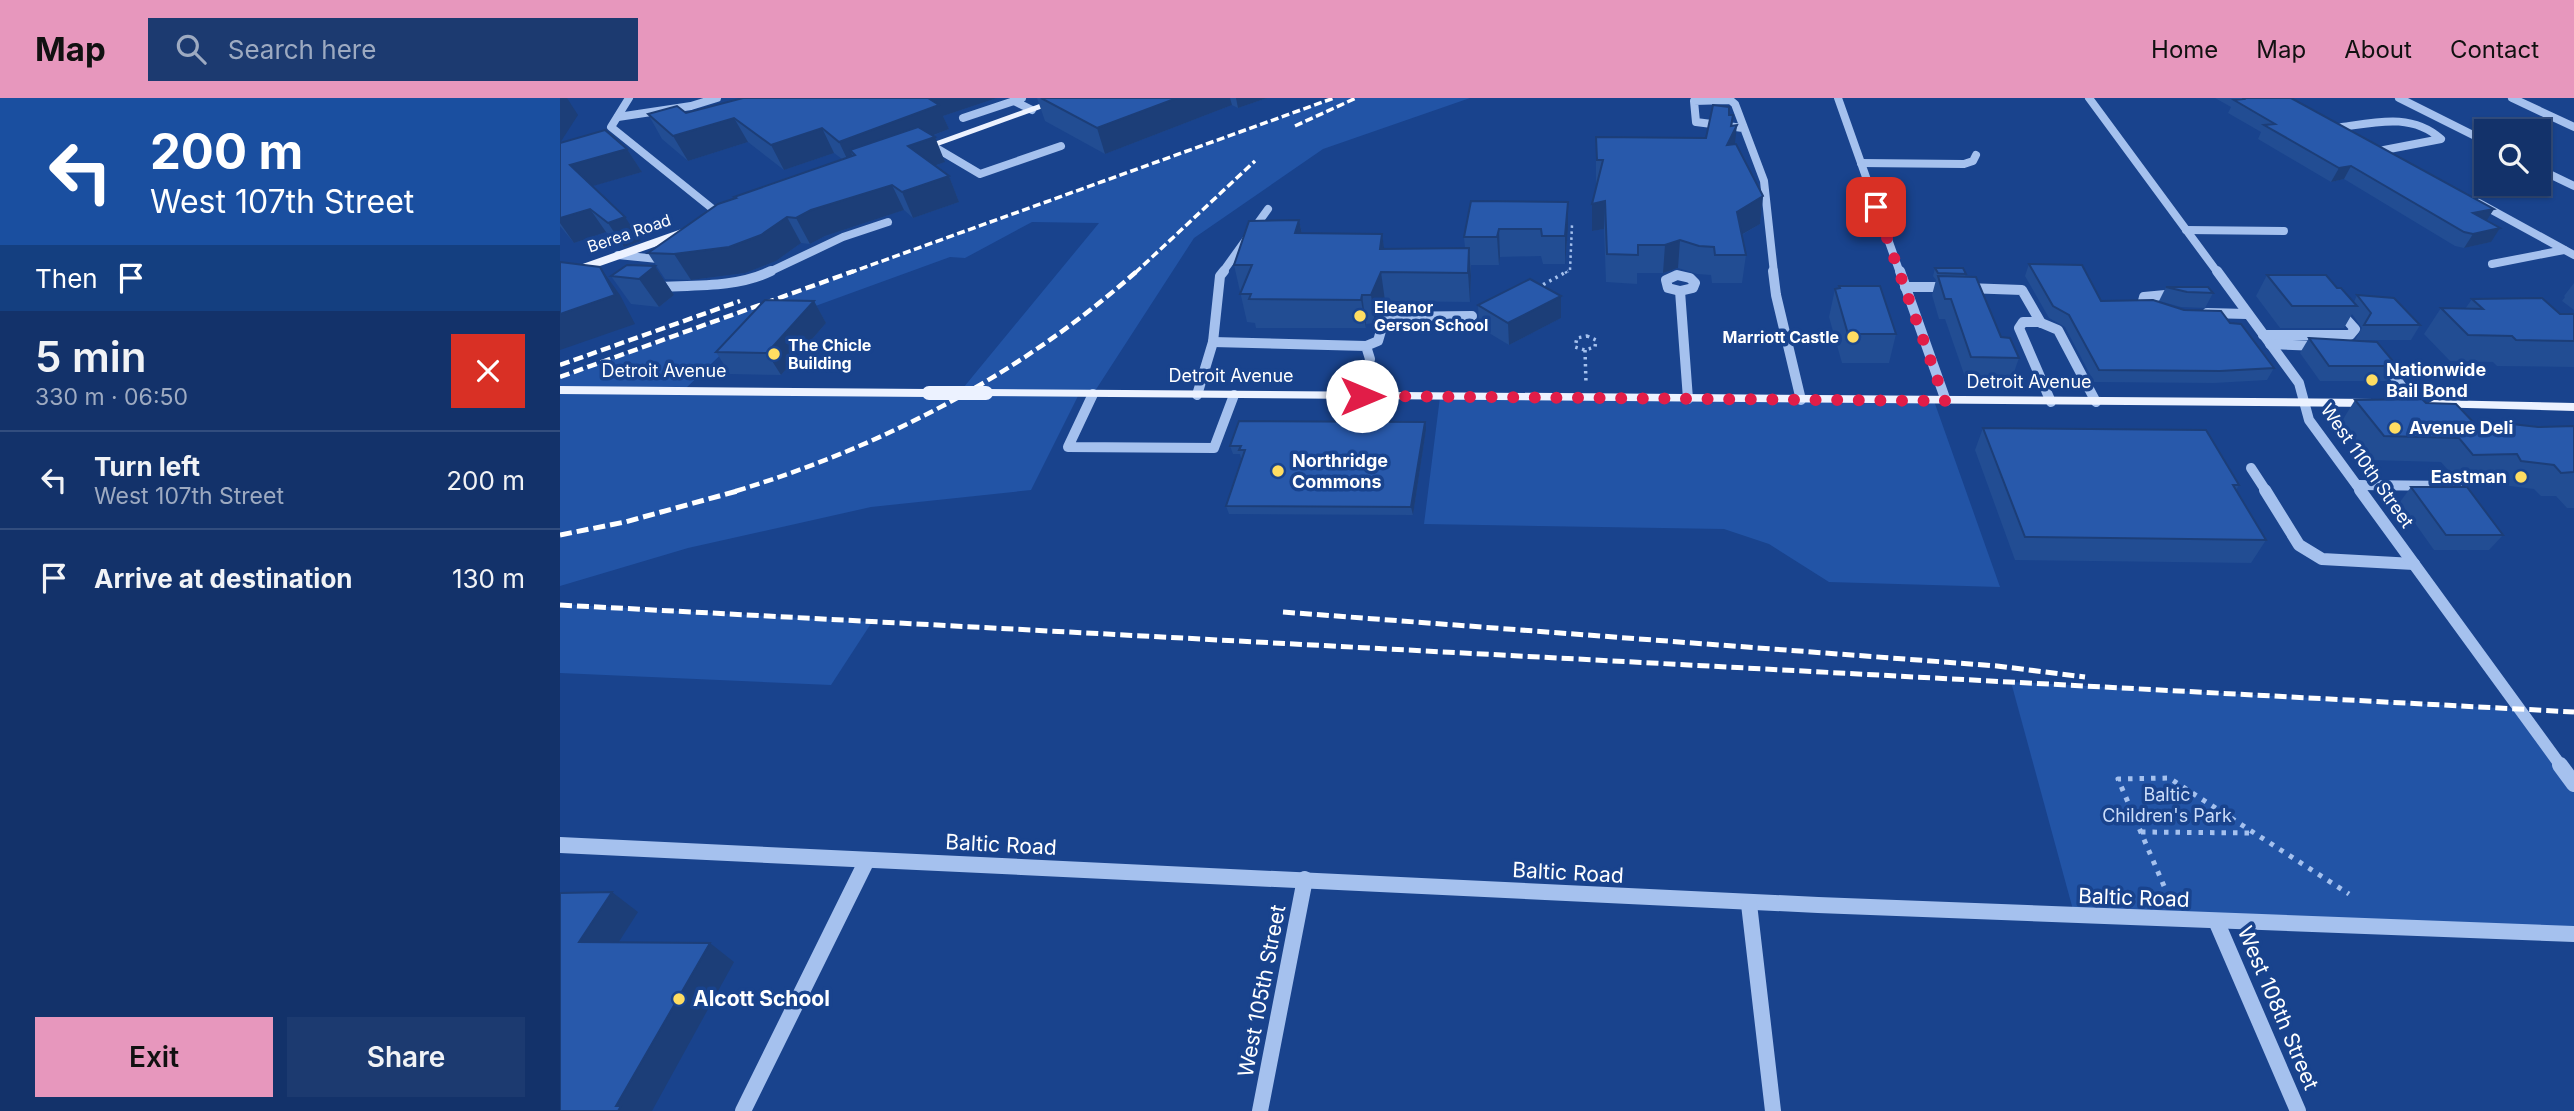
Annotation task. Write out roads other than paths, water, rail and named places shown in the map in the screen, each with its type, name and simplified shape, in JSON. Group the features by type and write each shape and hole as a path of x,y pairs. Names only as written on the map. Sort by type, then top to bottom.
{"main road":[{"path":"901,156 1066,98"},
{"name":"Berea Road","path":"563,275 736,214"},
{"name":"Detroit Avenue","path":"560,390 2303,402 2574,407"}],"street":[{"path":"629,98 611,127 713,222"},
{"path":"618,117 691,106 718,98"},
{"path":"963,118 1022,98"},
{"path":"1838,98 1945,401"},
{"name":"West 110th Street","path":"2089,98 2299,383 2309,420 2574,784"},
{"path":"2399,98 2474,136"},
{"path":"2512,98 2574,127"},
{"path":"1744,128 1702,125 1696,122 1694,101 1730,100 1735,104 1764,181 1776,295 1801,400"},
{"path":"1014,101 1032,110"},
{"path":"2342,127 2395,120 2419,125 2441,139 2384,150"},
{"path":"2332,121 2353,133"},
{"path":"2374,144 2396,157"},
{"path":"931,145 980,174 1061,146"},
{"path":"1861,163 1964,164 1973,161 1976,155"},
{"path":"2551,175 2574,186"},
{"path":"2468,197 2574,255"},
{"path":"1197,395 1213,342 1220,276 1268,209"},
{"path":"651,286 720,284 756,278 843,237 888,222"},
{"path":"2186,230 2284,231"},
{"path":"2492,264 2564,250"},
{"path":"618,255 682,262"},
{"path":"563,275 583,277"},
{"path":"1905,287 2022,290 2041,323"},
{"path":"1680,291 1688,399"},
{"path":"2169,313 2150,309 2144,297 2192,294"},
{"path":"2219,294 2233,294"},
{"path":"2263,335 2350,335 2355,330 2330,299"},
{"path":"2194,313 2247,314"},
{"path":"1213,342 1366,346 1378,341 1385,317 1472,316"},
{"path":"2051,402 2019,328 2023,321 2041,323 2058,330 2096,402"},
{"path":"2270,344 2352,347"},
{"path":"1362,396 1370,359 1366,346"},
{"path":"2373,350 2414,404"},
{"path":"1093,394 1068,447 1214,448 1234,395"},
{"path":"2251,467 2299,545 2322,559 2414,564"},
{"path":"2357,485 2457,486"},
{"name":"Baltic Road","path":"560,845 1304,879 1749,904 2574,934"},
{"path":"743,1111 867,860"},
{"name":"West 105th Street","path":"1260,1111 1304,879"},
{"path":"1749,904 1773,1111"},
{"name":"West 108th Street","path":"2217,923 2298,1111"}],"railway":[{"path":"849,273 1334,98"},
{"path":"1295,126 1356,98"},
{"path":"1135,273 1255,161"},
{"path":"560,377 854,271"},
{"path":"736,491 845,452 948,403 1046,342 1093,308 1137,271"},
{"path":"560,365 740,301"},
{"path":"560,535 625,522 741,490"},
{"path":"560,605 2574,712"},
{"path":"1283,612 1997,666 2085,677"}],"place":[{"name":"Eleanor Gerson School","path":"1360,316"},
{"name":"Marriott Castle","path":"1853,337"},
{"name":"The Chicle Building","path":"774,354"},
{"name":"Nationwide Bail Bond","path":"2372,380"},
{"name":"Avenue Deli","path":"2395,428"},
{"name":"Northridge Commons","path":"1278,471"},
{"name":"Eastman","path":"2521,477"},
{"name":"Alcott School","path":"679,999"}],"park label":[{"name":"Baltic Children's Park","path":"2167,805"}]}
